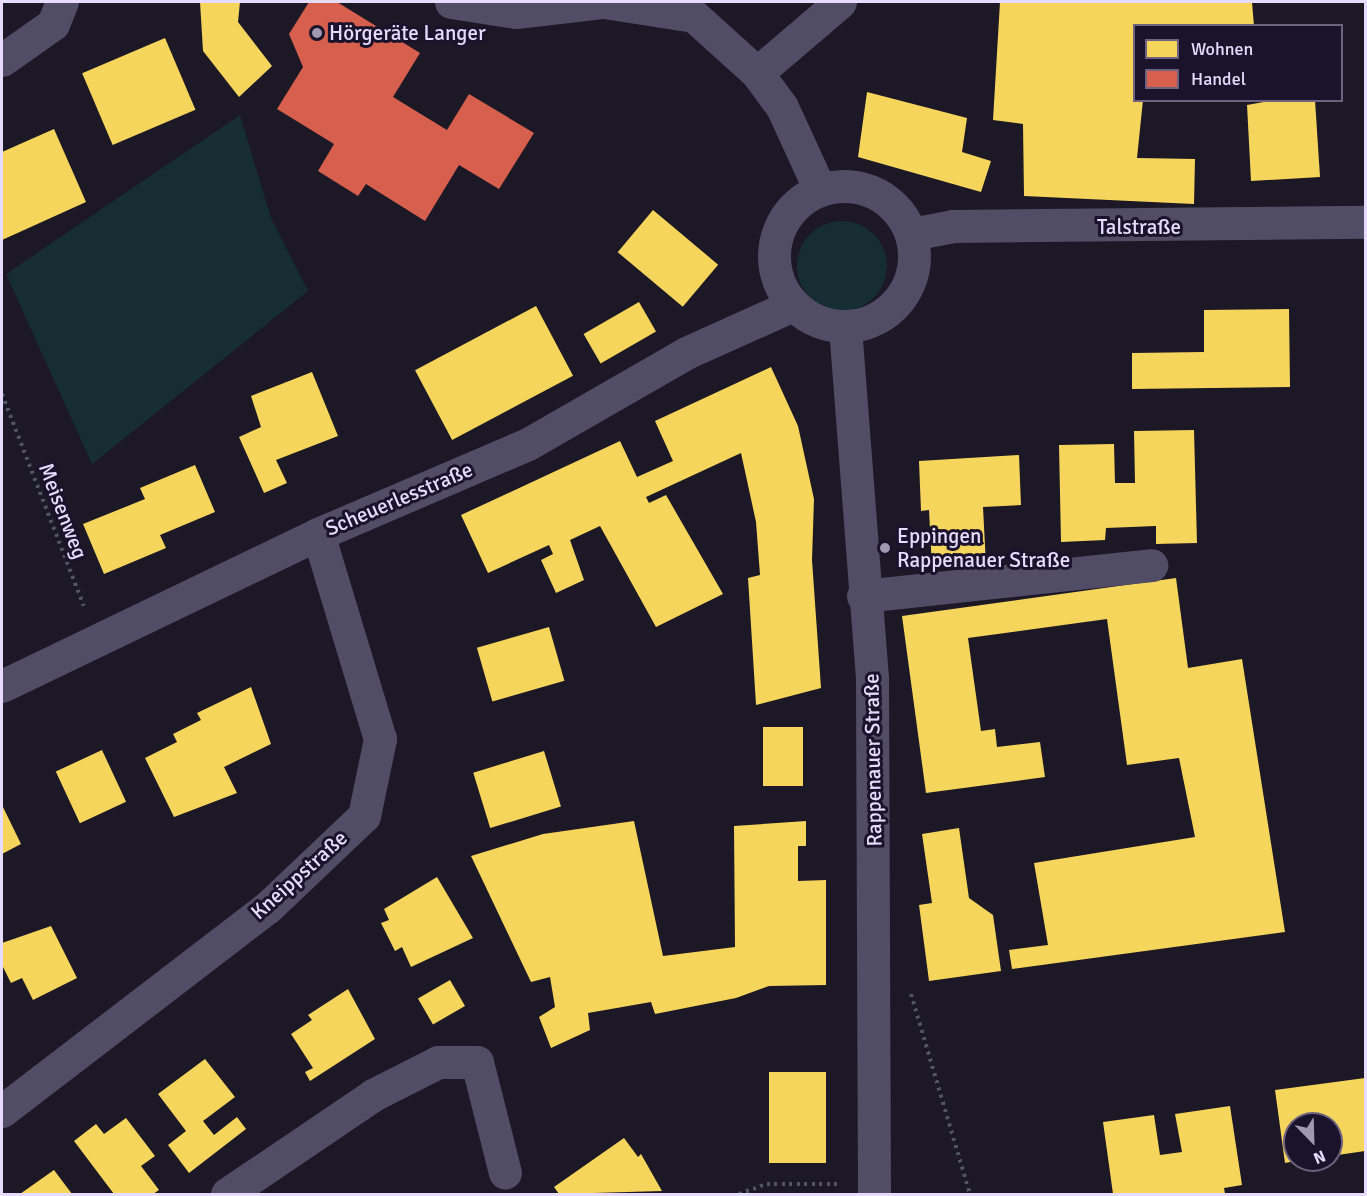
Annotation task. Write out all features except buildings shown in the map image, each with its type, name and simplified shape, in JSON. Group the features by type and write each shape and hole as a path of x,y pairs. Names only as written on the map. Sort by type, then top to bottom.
{"street":[{"path":"2,60 53,24 62,2"},
{"path":"451,2 516,12 603,2 694,16 757,73 782,107 820,190"},
{"path":"757,73 840,2"},
{"path":"840,185 881,195 901,213 912,234 916,260 899,300 869,323 845,327 822,324 793,305 779,282 774,241 783,219 802,198 820,190 840,185"},
{"name":"Talstraße","path":"912,234 953,226 1365,222"},
{"name":"Scheuerlesstraße","path":"2,686 318,534 528,444 686,353 793,305"},
{"name":"Rappenauer Straße","path":"845,327 877,830 870,960 874,1189"},
{"name":"Kneippstraße","path":"2,1111 268,907 364,816 380,739 318,534"},
{"path":"863,596 1151,565"},
{"path":"227,1194 373,1095 438,1062 477,1062 505,1173"}],"path":[{"name":"Meisenweg","path":"2,394 96,639"},
{"path":"870,960 897,970 918,1007 970,1194"},
{"path":"739,1194 767,1184 874,1189"}],"green space":[{"path":"240,115 271,218 308,291 92,464 6,274"},
{"path":"842,221 859,224 874,234 884,249 887,266 884,283 874,298 859,308 842,311 825,308 810,298 800,283 797,266 800,249 810,234 825,224"}],"place":[{"name":"Hörgeräte Langer","path":"317,33"},
{"name":"Eppingen Rappenauer Straße","path":"885,548"}]}
